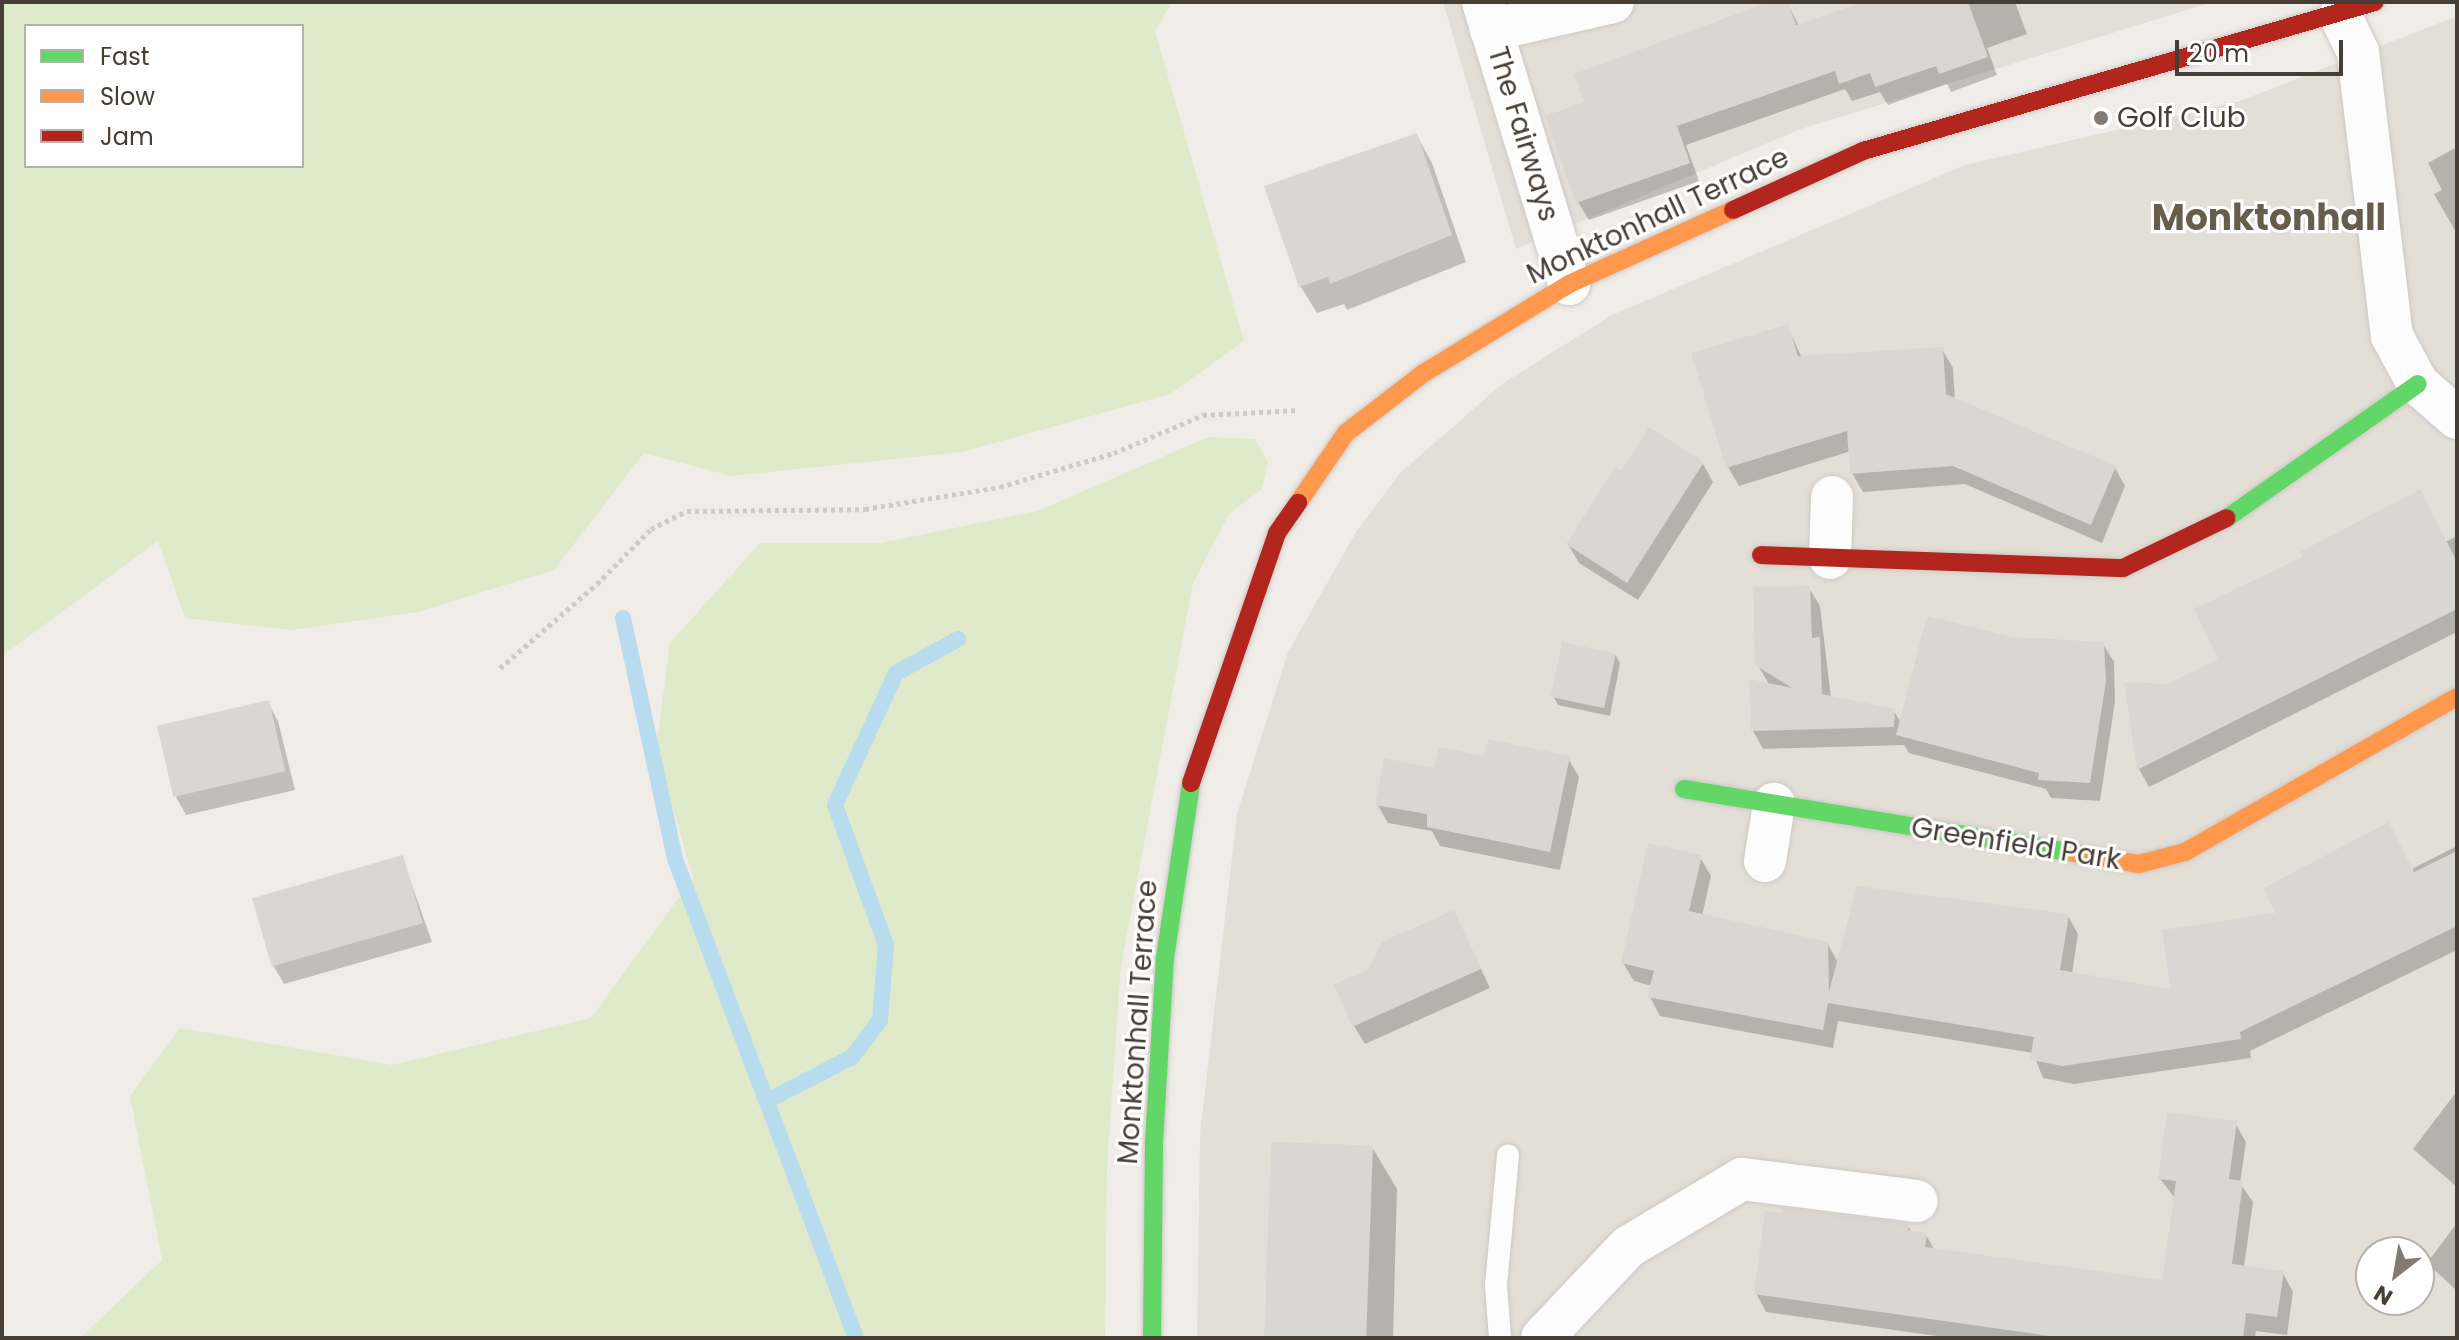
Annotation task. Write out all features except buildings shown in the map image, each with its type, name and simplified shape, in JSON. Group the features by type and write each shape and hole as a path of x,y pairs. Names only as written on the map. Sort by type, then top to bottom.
{"main road":[{"name":"Monktonhall Terrace","path":"1152,1338 1154,1142 1165,958 1192,775 1277,533 1346,433 1424,373 1569,284 1863,151 2123,73 2358,9"},
{"path":"1761,555 2123,568 2231,516 2418,384"},
{"name":"Greenfield Park","path":"1684,789 2139,864 2185,852 2457,697"}],"street":[{"name":"The Fairways","path":"1569,284 1487,16 1613,2"},
{"path":"2358,9 2358,52 2392,336 2418,384 2457,418"},
{"path":"1830,558 1832,497"},
{"path":"1765,861 1774,804"},
{"path":"1542,1338 1628,1247 1742,1179 1917,1201"}],"lane":[{"path":"1500,1338 1496,1285 1508,1156"}],"path":[{"path":"500,668 597,584 651,529 687,511 865,509 1000,487 1114,453 1203,415 1298,410 1346,433"}],"shaded area":[{"path":"1443,2 2213,2 1801,129 1516,249"},
{"path":"2457,16 2457,1338 1197,1338 1200,1134 1237,814 1288,652 1356,532 1400,473 1502,384 1612,315 1965,165 2240,101"}],"green space":[{"path":"2,2 1172,2 1155,31 1244,341 1170,394 962,452 731,476 644,453 554,570 418,612 292,630 185,618 158,541 2,656"},
{"path":"1208,437 1255,439 1268,461 1262,489 1229,514 1193,583 1121,966 1107,1166 1105,1338 80,1338 162,1260 130,1096 180,1028 392,1065 591,1018 693,878 656,749 670,643 760,543 881,543 1038,511"}],"waterway":[{"path":"623,618 675,859 856,1338"},
{"path":"769,1100 852,1057 880,1020 886,945 835,805 896,673 958,639"}],"traffic: fast":[{"path":"2227,518 2418,384"},
{"path":"1152,1338 1154,1142 1165,958 1191,783"},
{"path":"1684,789 2074,853"}],"traffic: slow":[{"path":"1298,503 1346,433 1424,373 1569,284 1733,210"},
{"path":"2074,853 2139,864 2185,852 2457,697"}],"traffic: jam":[{"path":"1733,210 1863,151 2375,2"},
{"path":"1191,783 1277,533 1298,503"},
{"path":"1761,555 2123,568 2227,518"}],"place":[{"name":"Golf Club","path":"2101,118"}],"district":[{"name":"Monktonhall","path":"2269,218"}]}
